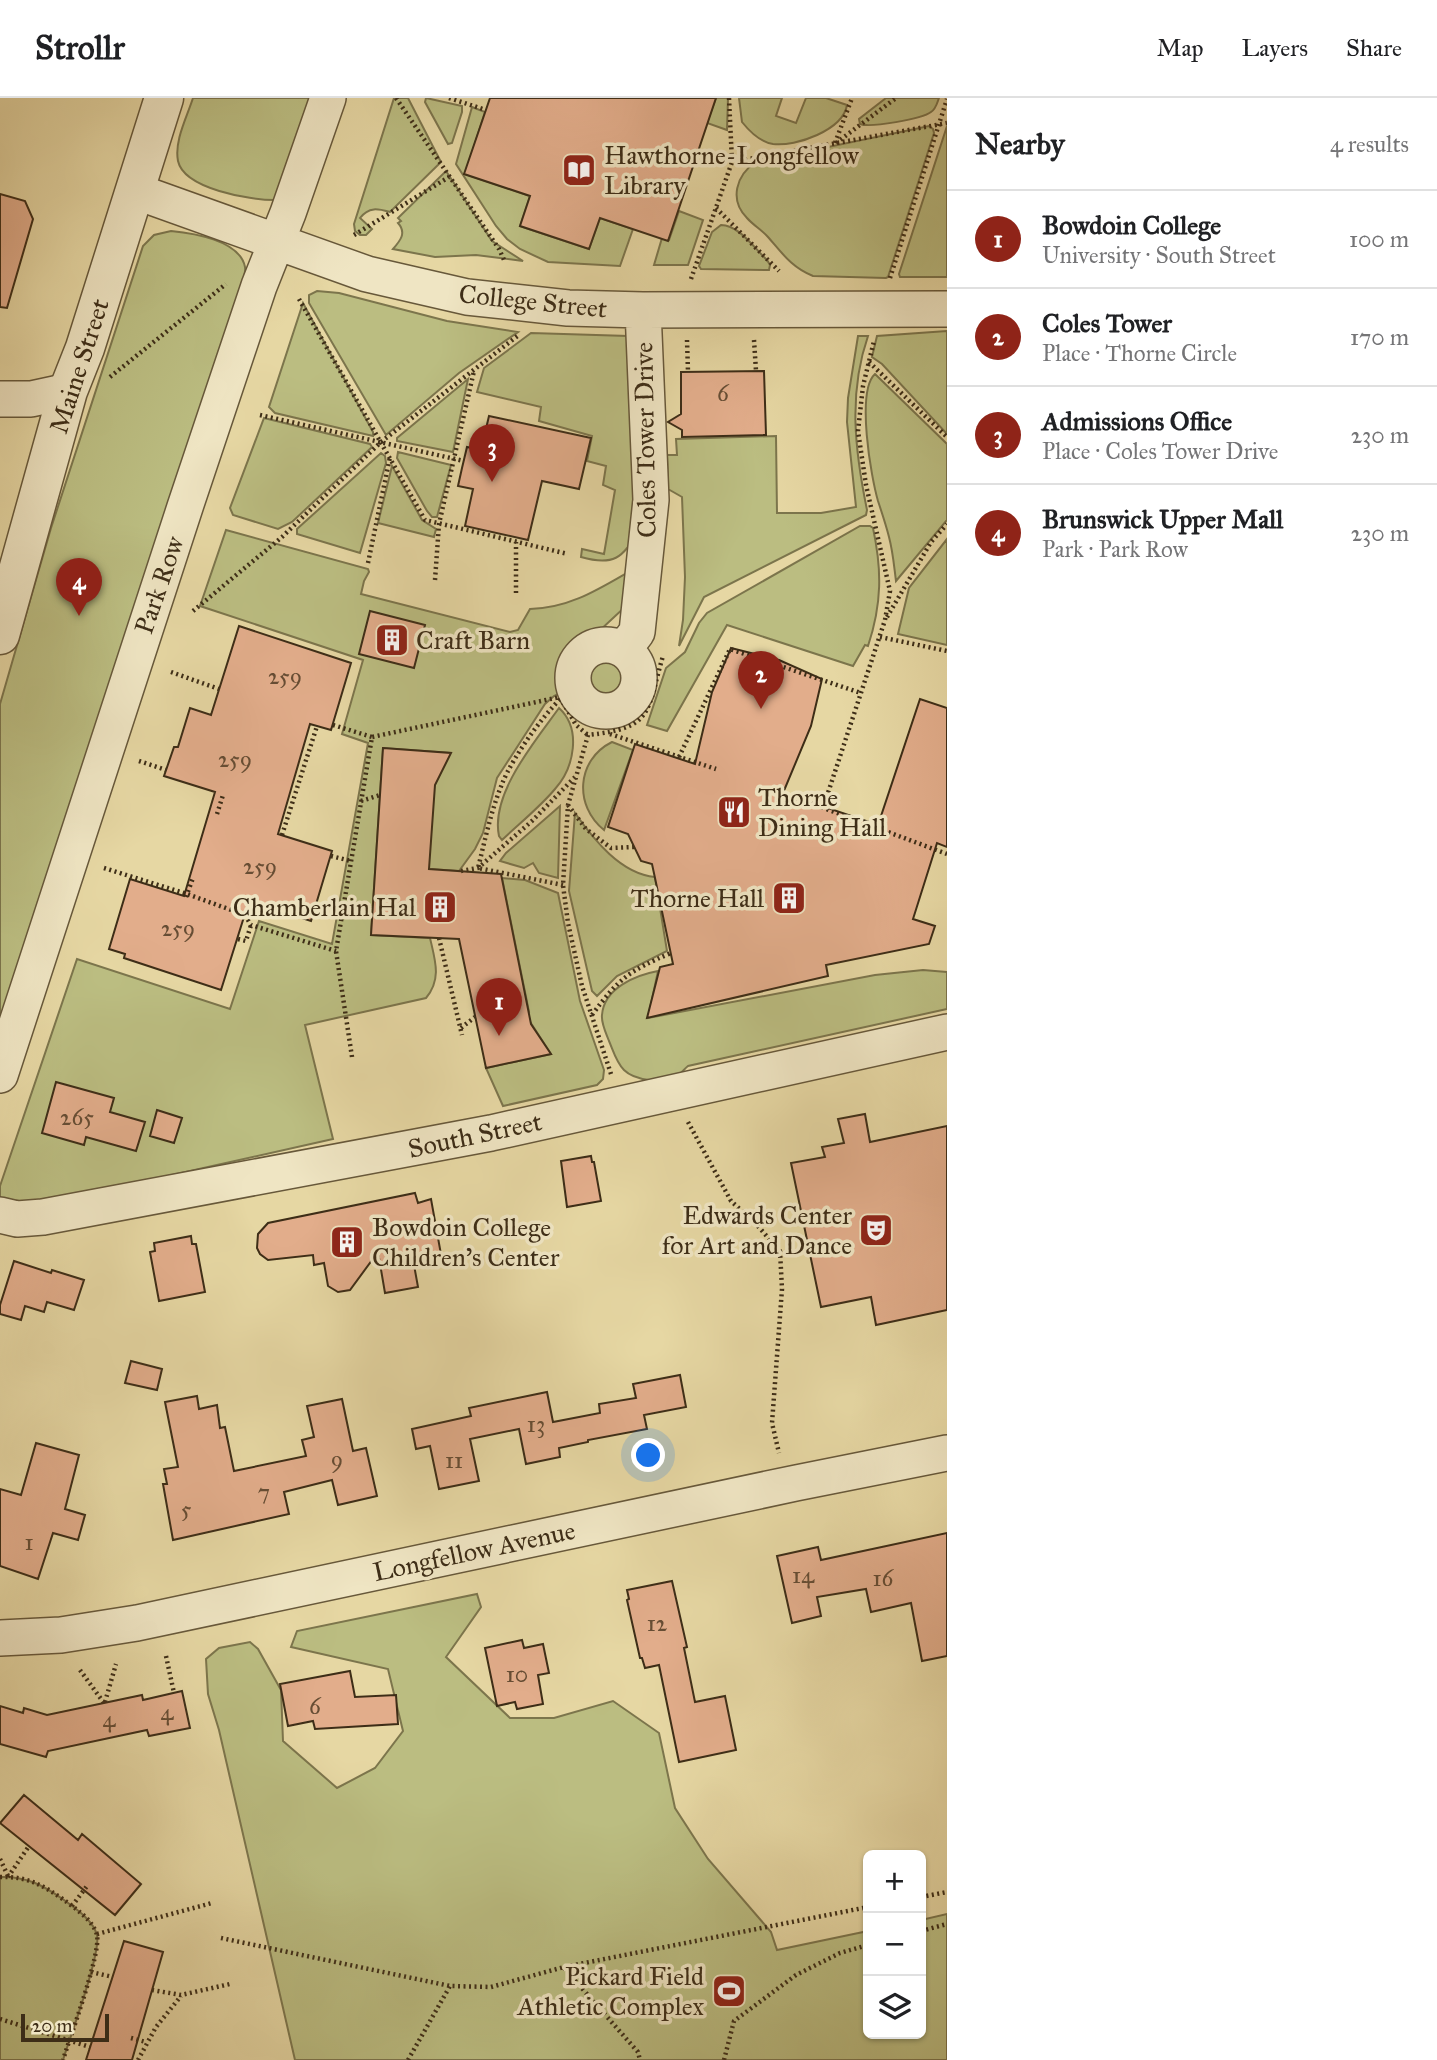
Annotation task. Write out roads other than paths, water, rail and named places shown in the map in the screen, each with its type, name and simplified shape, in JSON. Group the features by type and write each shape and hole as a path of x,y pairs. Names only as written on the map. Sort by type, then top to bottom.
{"street":[{"name":"Maine Street","path":"0,635 68,391 85,348 164,98"},
{"name":"Park Row","path":"0,1074 259,286 328,98"},
{"name":"College Street","path":"135,191 367,274 454,294 568,308 947,309"},
{"name":"Coles Tower Drive","path":"624,649 637,632 651,500 643,310"},
{"path":"0,399 31,399 68,391"},
{"path":"608,644 624,649 634,659 639,678 638,688 627,704 607,711 596,710 567,692 574,666 588,649 608,644"},
{"name":"South Street","path":"0,1215 17,1219 43,1217 477,1136 947,1032"},
{"name":"Longfellow Avenue","path":"0,1637 61,1635 137,1623 783,1485 947,1453"}],"place":[{"name":"Hawthorne-Longfellow Library","path":"579,170"},
{"name":"Admissions Office","path":"492,482"},
{"name":"Brunswick Upper Mall","path":"79,616"},
{"name":"Craft Barn","path":"392,640"},
{"name":"Coles Tower","path":"761,709"},
{"name":"Thorne Dining Hall","path":"734,812"},
{"name":"Thorne Hall","path":"789,898"},
{"name":"Chamberlain Hal","path":"440,907"},
{"name":"Bowdoin College","path":"499,1036"},
{"name":"Edwards Center for Art and Dance","path":"876,1230"},
{"name":"Bowdoin College Children's Center","path":"347,1242"},
{"name":"Pickard Field Athletic Complex","path":"729,1991"}]}
